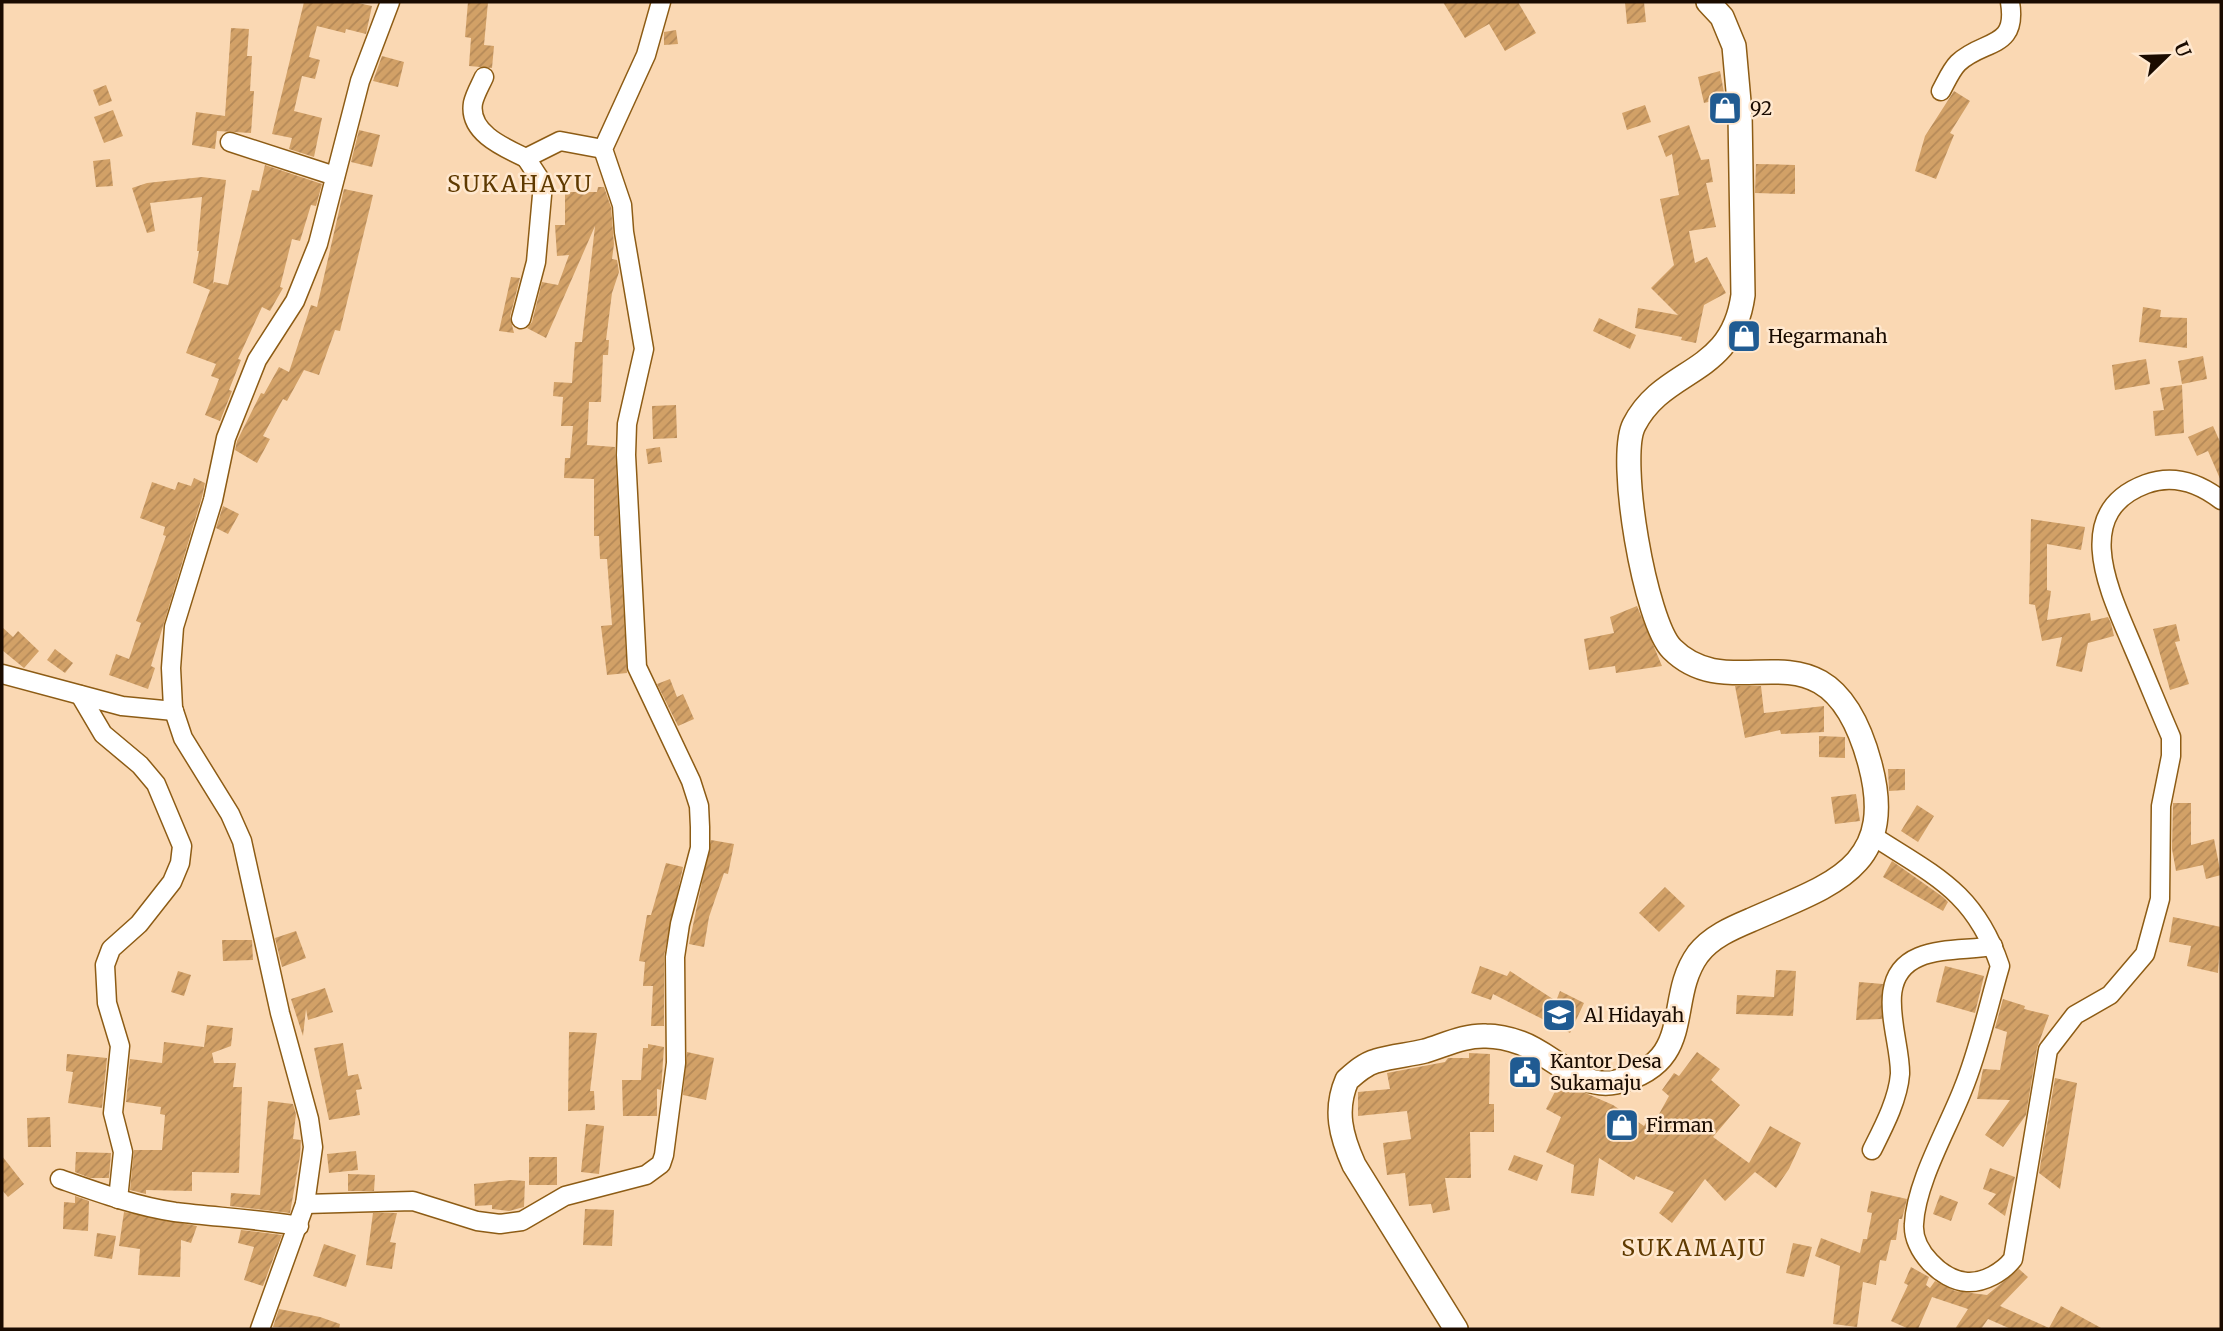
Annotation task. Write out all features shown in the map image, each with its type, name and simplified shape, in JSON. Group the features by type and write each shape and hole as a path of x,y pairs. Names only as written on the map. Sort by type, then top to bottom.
{"main road":[{"path":"1456,1329 1354,1165 1346,1147 1338,1111 1347,1080 1377,1060 1484,1035 1523,1044 1580,1077 1595,1082 1612,1083 1631,1077 1662,1057 1669,1045 1692,966 1708,944 1740,925 1799,901 1834,883 1867,852 1873,836 1876,793 1872,772 1866,748 1843,703 1814,679 1797,673 1725,672 1686,660 1672,650 1661,635 1643,582 1628,465 1628,443 1633,427 1656,397 1704,364 1725,345 1741,313 1741,140 1734,46 1722,17 1708,2"}],"street":[{"path":"260,1329 299,1227 305,1204 312,1173 309,1119 280,1013 242,841 230,814 183,738 174,711 171,668 174,628 213,500 226,438 257,360 295,301 318,244 360,81 390,2"},
{"path":"305,1204 413,1201 477,1221 500,1224 522,1221 565,1196 646,1175 661,1164 664,1155 676,1063 675,957 680,924 700,848 699,806 691,781 637,667 626,455 627,424 644,349 624,232 622,205 603,149 646,55 661,2"},
{"path":"1941,91 1958,63 1996,43 2007,34 2012,21 2010,2"},
{"path":"484,77 472,106 475,121 501,147 526,159 543,184 534,274 521,319"},
{"path":"526,159 560,141 603,149"},
{"path":"230,142 335,176"},
{"path":"1873,836 1954,888 1982,925 2000,966 1965,1085 1918,1200 1913,1226 1918,1244 1932,1265 1967,1282 2004,1271 2013,1259 2048,1050 2075,1015 2110,995 2145,954 2160,899 2161,806 2171,756 2171,737 2107,585 2101,542 2104,527 2110,511 2124,496 2156,480 2188,482 2221,500"},
{"path":"2,674 122,706 174,711"},
{"path":"80,695 103,734 140,765 156,784 182,846 180,863 172,881 139,924 111,949 105,965 107,1003 120,1046 113,1113 122,1152 118,1199"},
{"path":"1872,1150 1900,1076 1891,1024 1892,996 1899,972 1920,956 1993,946"},
{"path":"60,1179 118,1199 174,1212 223,1214 299,1227"}],"building":[{"path":"304,2 353,2 372,6 366,34 346,29 345,33 317,26 309,57 320,60 315,79 302,76 294,111 322,118 314,157 289,149 292,138 272,134"},
{"path":"468,2 488,2 484,45 494,46 492,68 469,66 471,38 465,37"},
{"path":"1443,2 1518,2 1536,33 1505,51 1489,24 1465,38"},
{"path":"1625,2 1644,2 1646,22 1627,24"},
{"path":"231,28 249,29 247,56 252,56 250,91 254,91 251,133 217,131 215,149 192,145 196,112 225,116"},
{"path":"676,30 678,44 664,45 664,32"},
{"path":"382,56 404,62 398,87 373,81"},
{"path":"1720,71 1725,98 1704,103 1698,77"},
{"path":"106,85 112,101 99,106 93,90"},
{"path":"1954,91 1970,101 1950,133 1954,135 1936,179 1915,171 1925,136"},
{"path":"1645,105 1651,122 1627,130 1622,113"},
{"path":"113,110 123,136 104,143 94,117"},
{"path":"1689,125 1701,160 1709,159 1713,182 1706,183 1716,227 1689,231 1695,263 1707,257 1726,293 1704,305 1696,343 1681,340 1682,337 1635,328 1638,308 1678,315 1651,288 1674,265 1660,199 1679,195 1672,154 1666,157 1658,136"},
{"path":"359,130 380,135 372,167 351,162"},
{"path":"110,159 113,186 96,187 93,161"},
{"path":"1756,164 1795,165 1795,194 1755,193"},
{"path":"265,165 322,184 316,206 311,205 300,241 292,239 280,287 283,288 270,311 262,307 238,359 241,360 229,390 232,391 220,421 205,415 219,379 211,376 216,364 186,353 210,290 193,283 199,251 202,197 150,203 155,231 147,233 132,188 147,183 202,177 226,180 213,284 228,285 252,190 259,191"},
{"path":"598,187 604,187 611,207 614,244 612,259 617,260 619,272 612,293 606,340 609,340 608,355 603,355 601,402 589,402 587,445 615,447 627,673 607,675 601,626 612,625 607,559 600,559 599,536 594,536 594,479 564,478 565,458 570,458 573,426 561,426 563,397 553,396 554,382 572,383 575,342 582,342 595,226 546,338 527,328 532,322 542,282 558,285 569,255 557,256 555,225 565,225 565,192 597,192"},
{"path":"344,189 373,195 340,331 335,330 319,375 304,370 287,401 283,399 263,436 270,439 257,463 235,450 237,441 261,393 264,394 279,367 289,372 311,305 317,307"},
{"path":"511,277 520,278 510,317 514,333 499,331"},
{"path":"2143,307 2161,310 2160,317 2187,318 2187,348 2139,342"},
{"path":"1599,318 1636,335 1630,349 1593,331"},
{"path":"2203,356 2207,379 2182,384 2178,361"},
{"path":"2146,359 2150,384 2115,390 2112,365"},
{"path":"2182,385 2184,433 2155,436 2153,411 2164,410 2160,388"},
{"path":"676,405 677,438 653,439 652,406"},
{"path":"2213,426 2221,444 2221,481 2208,451 2197,456 2188,437"},
{"path":"660,447 662,462 648,464 646,449"},
{"path":"194,478 205,483 202,497 151,666 155,668 148,689 109,675 116,654 129,659 141,623 136,621 166,536 163,535 165,527 140,518 152,482 175,490 178,482 191,486"},
{"path":"223,506 239,514 228,534 216,528"},
{"path":"2031,519 2085,527 2081,550 2047,544 2047,590 2051,591 2047,620 2090,613 2091,621 2108,617 2111,623 2114,636 2088,643 2082,672 2056,666 2062,637 2042,641 2035,605 2029,604"},
{"path":"1637,606 1662,666 1616,673 1615,666 1589,670 1584,639 1614,633 1610,617"},
{"path":"2176,624 2180,641 2175,642 2189,684 2170,690 2153,629"},
{"path":"2,627 13,637 18,631 39,651 24,668 2,650"},
{"path":"55,649 73,663 65,673 47,660"},
{"path":"670,679 677,697 683,694 694,719 678,726 657,684"},
{"path":"1735,686 1761,686 1764,713 1824,706 1824,732 1781,734 1780,730 1745,738"},
{"path":"1819,736 1845,737 1845,758 1819,757"},
{"path":"1888,769 1905,769 1905,790 1889,791"},
{"path":"1856,794 1860,821 1835,824 1831,797"},
{"path":"2173,803 2191,803 2191,845 2214,839 2221,875 2206,879 2203,865 2176,871 2172,849"},
{"path":"1917,805 1934,816 1918,842 1901,831"},
{"path":"711,840 734,844 728,874 724,873 709,917 704,947 689,944"},
{"path":"1892,861 1943,897 1948,902 1943,911 1883,877"},
{"path":"666,863 683,867 664,956 664,1026 651,1026 653,986 643,986 645,962 639,961 647,915 651,915"},
{"path":"1665,887 1685,906 1659,932 1639,913"},
{"path":"2173,917 2221,927 2218,973 2187,966 2191,946 2169,942"},
{"path":"296,931 306,958 282,967 275,938"},
{"path":"222,940 252,940 253,960 223,961"},
{"path":"1480,966 1507,976 1510,971 1556,1001 1560,991 1584,1003 1570,1033 1493,994 1491,1000 1471,993"},
{"path":"1945,966 1984,976 1975,1013 1936,1002"},
{"path":"1776,970 1796,971 1793,1016 1736,1014 1737,995 1774,997"},
{"path":"178,971 191,975 184,996 171,992"},
{"path":"1859,982 1883,984 1882,1019 1856,1020"},
{"path":"325,988 333,1012 308,1020 306,1009 303,1036 291,999"},
{"path":"2003,999 2025,1006 2024,1009 2049,1015 2037,1048 2026,1115 2003,1147 1985,1135 2010,1100 1977,1099 1983,1069 2000,1070 2007,1032 1995,1028"},
{"path":"207,1025 233,1028 231,1046 212,1053 214,1063 236,1063 233,1087 242,1087 239,1173 192,1172 192,1191 146,1190 146,1194 130,1190 134,1150 162,1150 165,1115 160,1114 161,1107 126,1102 130,1059 162,1063 164,1042 204,1047"},
{"path":"569,1032 597,1033 590,1091 594,1091 595,1110 568,1111"},
{"path":"343,1043 348,1076 358,1074 362,1089 356,1090 360,1115 329,1120 314,1048"},
{"path":"648,1044 664,1047 661,1090 657,1089 657,1116 623,1116 622,1080 641,1080 643,1048 648,1048"},
{"path":"687,1052 714,1058 706,1100 683,1095"},
{"path":"1697,1052 1720,1069 1711,1080 1740,1105 1713,1137 1749,1163 1770,1126 1801,1143 1789,1169 1776,1188 1755,1172 1725,1201 1705,1179 1672,1223 1659,1213 1674,1192 1636,1176 1634,1180 1599,1158 1594,1196 1571,1193 1574,1165 1546,1152 1561,1117 1546,1109 1560,1082 1613,1105 1644,1126 1647,1121 1653,1125 1669,1096 1662,1090 1674,1073 1679,1076"},
{"path":"1469,1053 1490,1054 1489,1104 1494,1104 1494,1132 1470,1132 1471,1178 1445,1178 1450,1210 1433,1213 1431,1204 1409,1206 1405,1173 1387,1175 1383,1143 1411,1139 1407,1111 1358,1116 1358,1092 1390,1089 1387,1073 1445,1062 1448,1058 1469,1058"},
{"path":"67,1054 107,1058 102,1108 68,1103 73,1072 66,1071"},
{"path":"2055,1078 2077,1083 2060,1189 2039,1173"},
{"path":"268,1101 293,1104 296,1114 293,1139 301,1140 290,1213 230,1206 231,1193 260,1195"},
{"path":"50,1117 51,1147 28,1147 27,1118"},
{"path":"586,1124 604,1126 599,1174 581,1172"},
{"path":"356,1151 358,1170 329,1173 327,1154"},
{"path":"76,1152 111,1153 109,1178 90,1178 75,1172"},
{"path":"1514,1155 1543,1165 1537,1181 1508,1170"},
{"path":"2,1156 24,1184 8,1197 2,1190"},
{"path":"529,1157 557,1157 557,1185 529,1185"},
{"path":"1990,1168 2015,1177 2005,1216 1988,1204 1996,1194 1983,1189"},
{"path":"348,1174 375,1175 374,1191 348,1191"},
{"path":"525,1181 524,1207 509,1211 492,1209 492,1205 475,1206 474,1184"},
{"path":"1871,1191 1907,1199 1902,1219 1899,1219 1896,1240 1891,1240 1886,1261 1880,1260 1876,1285 1863,1282 1857,1327 1833,1324 1840,1266 1815,1256 1821,1238 1860,1253 1863,1239 1867,1239 1872,1213 1867,1212"},
{"path":"1940,1195 1958,1202 1951,1221 1933,1214"},
{"path":"75,1196 89,1201 88,1231 63,1229 64,1202 75,1203"},
{"path":"585,1209 614,1210 612,1246 583,1245"},
{"path":"124,1212 197,1226 191,1243 181,1240 180,1277 138,1275 140,1249 119,1246"},
{"path":"373,1213 397,1213 390,1242 396,1243 392,1269 366,1265"},
{"path":"241,1230 282,1235 263,1286 244,1280 254,1247 238,1243"},
{"path":"97,1233 116,1236 112,1259 94,1256"},
{"path":"1793,1243 1812,1247 1804,1277 1786,1273"},
{"path":"324,1244 356,1255 346,1287 313,1276"},
{"path":"1911,1267 1929,1277 1926,1285 1930,1288 1935,1281 1955,1291 1987,1295 2019,1269 2028,1277 2000,1306 2049,1328 2061,1306 2103,1329 2011,1329 1988,1319 1981,1329 1955,1329 1968,1309 1932,1297 1918,1329 1909,1329 1891,1321 1908,1285 1904,1283"},
{"path":"279,1309 320,1317 340,1324 339,1329 273,1327"}],"place":[{"name":"92","path":"1725,108"},
{"name":"Hegarmanah","path":"1744,336"},
{"name":"Al Hidayah","path":"1559,1015"},
{"name":"Kantor Desa Sukamaju","path":"1525,1072"},
{"name":"Firman","path":"1622,1125"}],"district":[{"name":"SUKAHAYU","path":"520,184"},
{"name":"SUKAMAJU","path":"1694,1248"}]}
